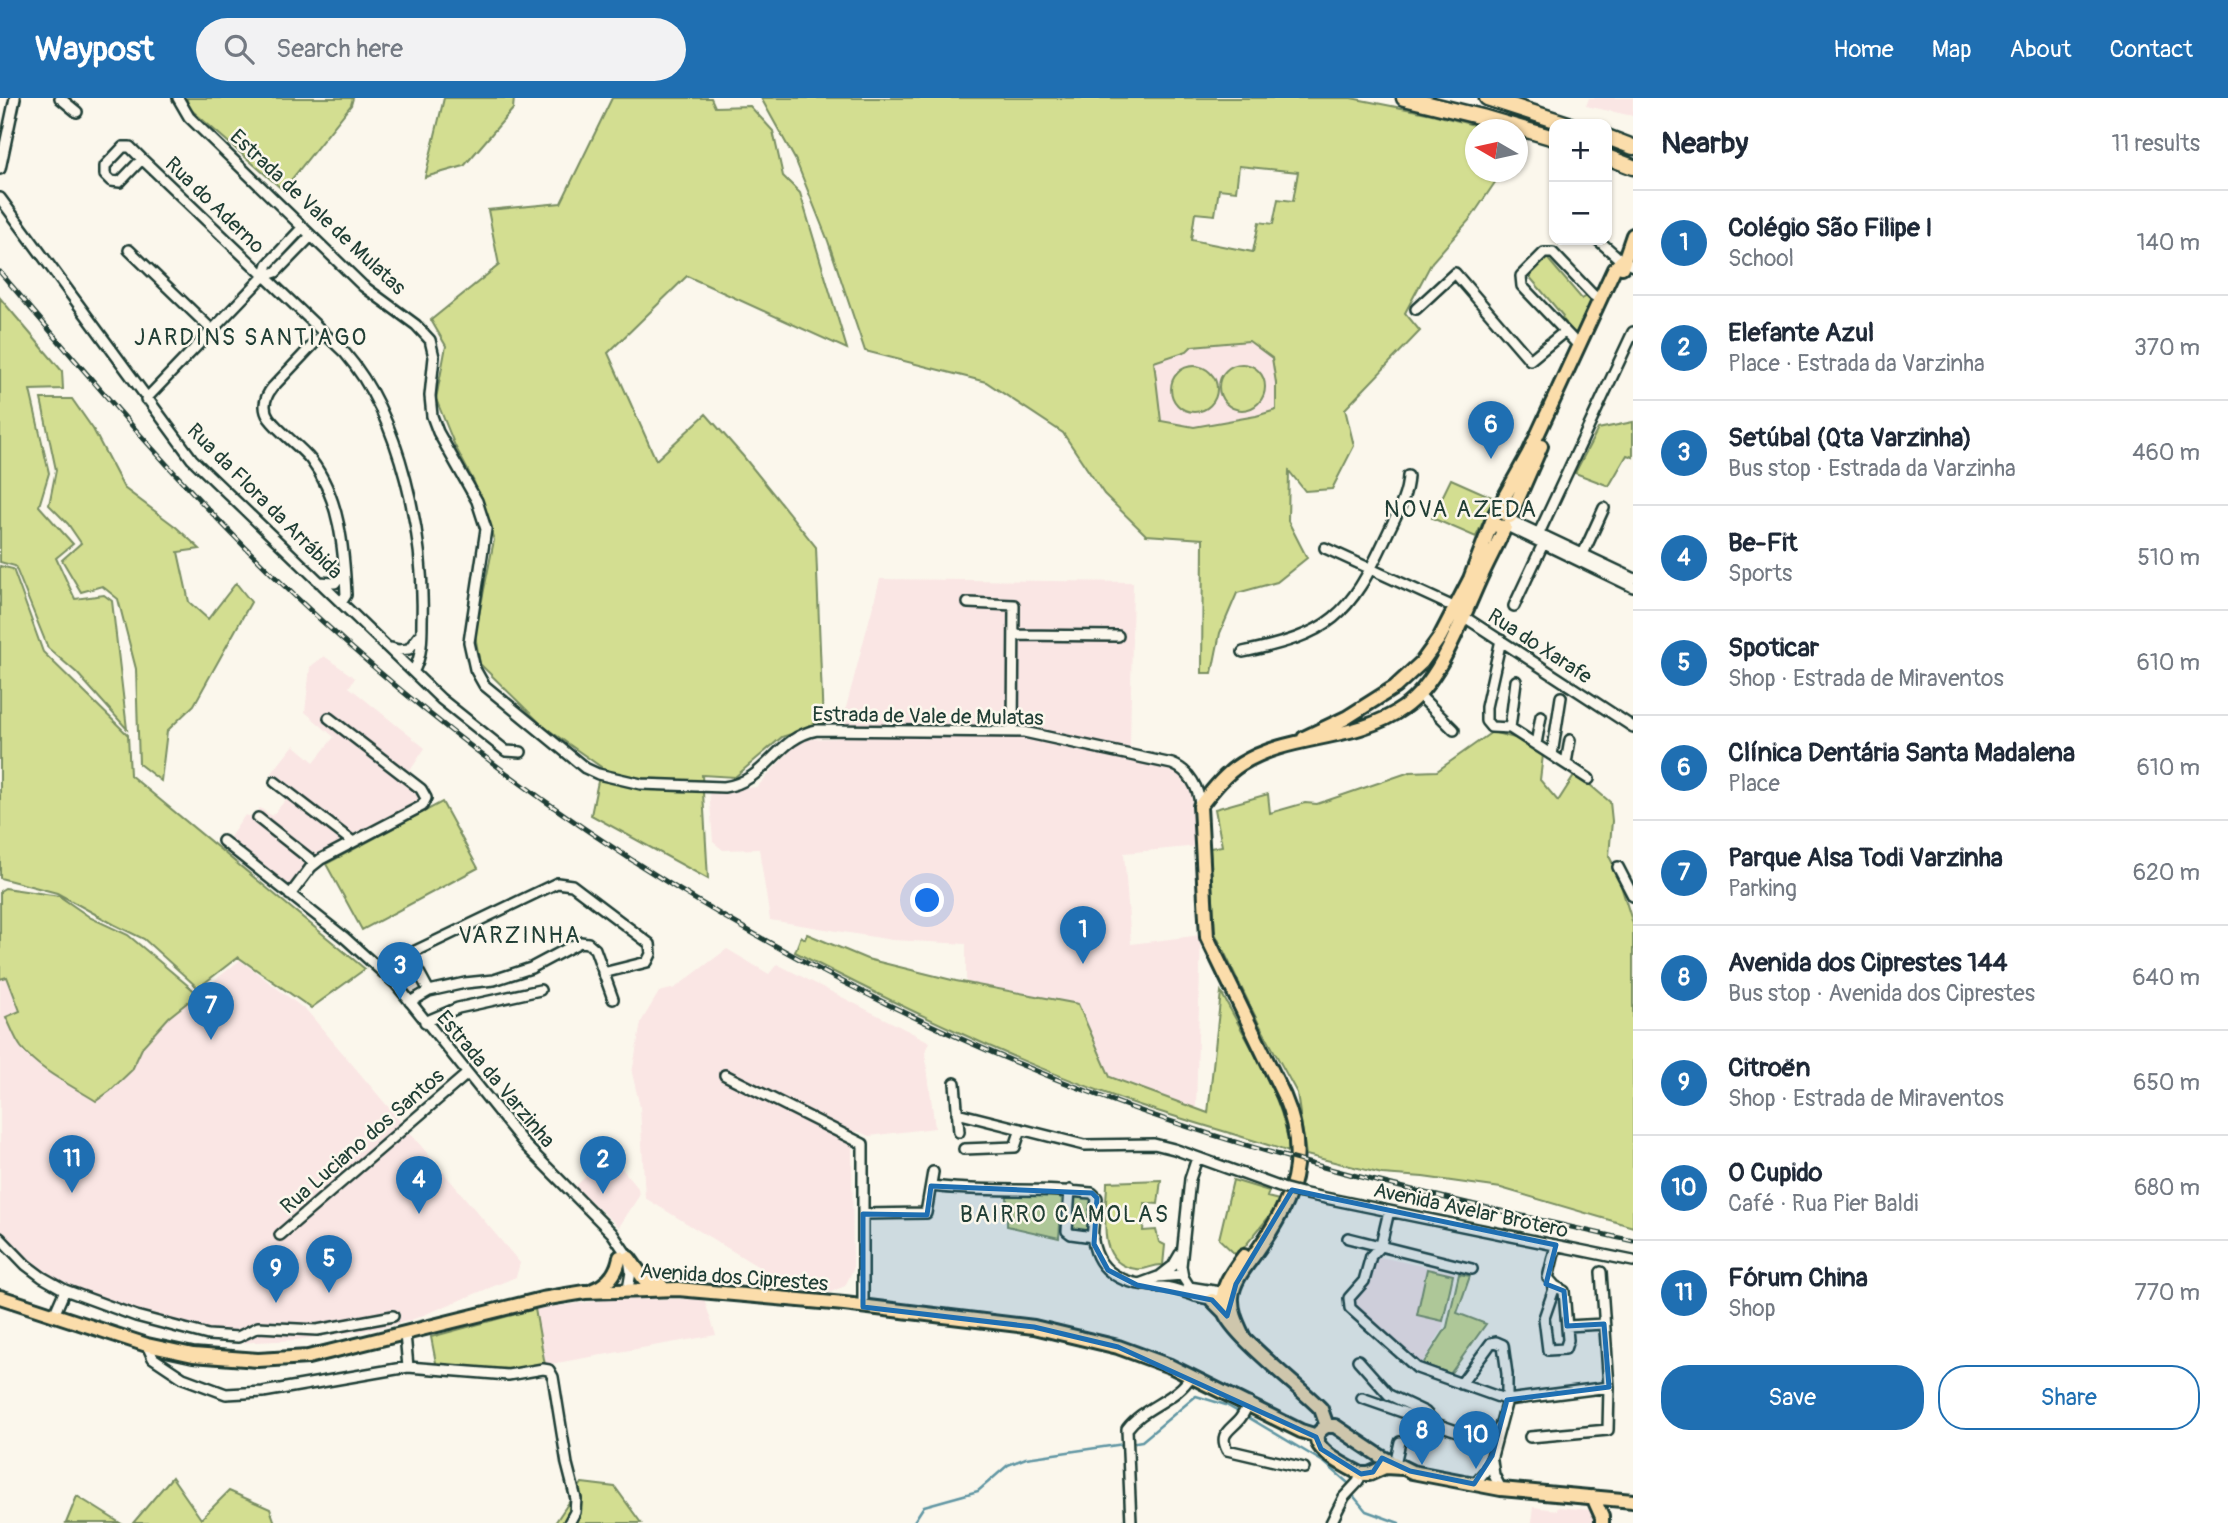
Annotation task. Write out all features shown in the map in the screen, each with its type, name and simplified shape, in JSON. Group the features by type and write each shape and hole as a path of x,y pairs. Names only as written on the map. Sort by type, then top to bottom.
{"highway":[{"path":"1404,98 1549,137"},
{"path":"1487,98 1552,119"},
{"path":"1612,139 1633,147"},
{"path":"1612,159 1633,167"}],"main road":[{"path":"1200,806 1229,773 1244,762 1295,744 1371,724 1408,704 1433,676 1459,612 1627,264 1633,234"},
{"path":"1504,521 1529,453 1578,346 1595,295 1614,269 1627,264"},
{"path":"1295,744 1358,712 1395,687 1413,671 1459,612"},
{"path":"1413,671 1417,682 1427,683"},
{"path":"1395,687 1406,692 1408,704"},
{"name":"Estrada de Vale de Mulatas","path":"1200,806 1206,932 1215,956 1278,1084 1294,1126 1297,1151 1296,1175 1289,1198 1274,1222 1242,1259 1221,1293"},
{"path":"585,1292 603,1286 624,1258 648,1281 678,1289"},
{"name":"Avenida dos Ciprestes","path":"0,1297 147,1345 193,1355 258,1360 308,1357 542,1299 585,1292 678,1289 863,1307 1054,1331 1118,1347 1191,1376 1246,1409 1317,1436"},
{"path":"1221,1293 1224,1312 1235,1329 1316,1404 1327,1426"},
{"path":"1221,1293 1244,1338"},
{"path":"1398,1466 1335,1426 1320,1429 1317,1436 1322,1457 1361,1474 1398,1466 1500,1489 1629,1501"},
{"path":"1376,1453 1379,1462 1376,1470"},
{"path":"1593,1497 1602,1520 1629,1501"}],"street":[{"path":"0,169 15,98"},
{"path":"60,98 77,112"},
{"name":"Estrada de Vale de Mulatas","path":"178,98 189,117 363,286 416,325 430,340 434,357 430,396 432,415 438,432 477,501 486,529 469,632 472,661 479,677 492,693 585,768 611,778 641,784 724,787 736,786 752,778 788,742 799,734 817,730 1039,733 1181,767 1199,790 1200,806"},
{"name":"Rua do Aderno","path":"142,159 345,353 361,375 397,453 418,540 422,632 419,663 413,672"},
{"name":"Rua da Flora da Arrábida","path":"0,198 192,459 441,699 506,751 521,752"},
{"path":"146,398 264,276 268,264 303,227"},
{"path":"264,276 276,272 311,236"},
{"path":"292,239 300,247"},
{"path":"1604,245 1627,264"},
{"path":"129,250 212,330"},
{"path":"1578,346 1522,286 1522,272 1544,253 1553,253 1595,295"},
{"path":"1416,309 1455,274 1530,360 1563,332"},
{"path":"1539,533 1633,332"},
{"path":"324,333 272,388 265,400 265,406 271,421 307,455 323,478 334,507 345,570 346,595 341,603"},
{"path":"1242,652 1290,641 1324,625 1355,596 1371,569 1405,495 1408,476"},
{"path":"1583,554 1604,509"},
{"path":"1504,521 1539,533 1633,578"},
{"path":"1504,521 1543,544 1633,587"},
{"path":"1514,606 1543,544"},
{"name":"Rua do Xarafe","path":"1325,548 1459,612 1633,727"},
{"path":"319,582 335,583 345,570"},
{"path":"968,603 1014,605 1013,732"},
{"path":"385,645 398,650 409,649 422,632"},
{"path":"1014,635 1118,636"},
{"path":"1501,640 1486,721 1491,727 1510,728 1588,779"},
{"path":"1510,728 1516,681"},
{"path":"1418,694 1454,730"},
{"path":"1552,755 1561,697"},
{"path":"1536,744 1541,716"},
{"path":"290,895 315,863 422,806 425,795 421,789 329,718"},
{"path":"1566,763 1570,740"},
{"path":"275,782 353,842"},
{"path":"258,818 315,863"},
{"name":"Estrada da Varzinha","path":"223,841 381,969 526,1146 612,1233 624,1258"},
{"path":"1618,867 1633,896"},
{"path":"381,969 557,883 564,882 572,885 650,944 651,954 646,962 603,973"},
{"path":"410,1002 429,991 494,980 531,968 580,942 589,943 595,949 613,999"},
{"path":"409,954 429,991"},
{"path":"425,1022 458,1008 540,990"},
{"name":"Rua Luciano dos Santos","path":"280,1235 467,1074"},
{"path":"725,1075 863,1144 863,1307"},
{"path":"955,1083 959,1132"},
{"name":"Avenida Avelar Brotero","path":"957,1113 1084,1146 1154,1144 1301,1193 1633,1261"},
{"path":"964,1149 1014,1147 1021,1129"},
{"path":"1195,1296 1182,1275 1182,1250 1191,1178 1197,1158"},
{"path":"863,1214 925,1214 928,1210 933,1172"},
{"path":"931,1186 967,1191 1070,1190 1092,1193 1097,1197 1093,1237 1100,1260 1117,1277 1138,1285 1164,1287 1195,1296 1221,1293"},
{"path":"1070,1190 1066,1230 1071,1234 1093,1237"},
{"path":"1390,1211 1381,1245 1371,1256 1364,1281 1349,1298 1350,1308 1409,1363 1426,1372 1507,1400 1609,1387"},
{"path":"1348,1237 1472,1269"},
{"path":"0,1238 26,1265 65,1290 153,1321 208,1335 230,1338 245,1335 258,1327 317,1330 393,1316"},
{"path":"1555,1286 1544,1318 1548,1350 1565,1349 1568,1340 1564,1291 1548,1279 1556,1245"},
{"path":"1158,1278 1173,1266 1182,1250"},
{"path":"624,1258 631,1272 628,1289"},
{"path":"1530,1437 1608,1430 1609,1387 1601,1272"},
{"path":"1138,1285 1158,1278 1182,1275"},
{"path":"1164,1287 1174,1283 1182,1275"},
{"path":"1189,1287 1221,1293"},
{"path":"54,1315 65,1290"},
{"path":"1567,1326 1605,1324"},
{"path":"405,1334 408,1367"},
{"path":"1461,1384 1491,1343 1503,1345 1507,1400 1492,1456 1487,1469 1475,1484"},
{"path":"147,1345 153,1358 183,1378 226,1394 263,1392 408,1367 498,1375 549,1370 553,1377 566,1464 576,1499 575,1512 569,1523"},
{"path":"1358,1360 1389,1395 1425,1412 1435,1423"},
{"path":"1131,1523 1127,1433 1134,1421 1183,1388 1191,1376"},
{"path":"1362,1398 1471,1436 1496,1439"},
{"path":"1246,1409 1226,1430 1223,1442 1227,1450 1304,1468"},
{"path":"1398,1466 1400,1442"},
{"path":"1492,1456 1494,1475 1500,1489"},
{"path":"1331,1523 1344,1497 1361,1474"}],"highlighted area":[{"path":"931,1186 1092,1193 1097,1198 1094,1244 1108,1270 1137,1285 1212,1300 1227,1316 1236,1284 1292,1190 1556,1245 1546,1284 1564,1291 1567,1326 1604,1324 1609,1387 1507,1400 1492,1456 1474,1484 1410,1471 1382,1458 1373,1472 1361,1474 1321,1449 1316,1437 1118,1347 1034,1327 863,1307 863,1214 927,1215"}],"shaded area":[{"path":"1589,98 1633,98 1633,116 1586,106"},
{"path":"1249,341 1272,358 1276,410 1194,427 1161,421 1153,362 1187,351 1192,346"},
{"path":"880,579 1133,582 1130,747 1179,772 1187,779 1195,798 1199,846 1124,853 1131,944 1201,935 1196,1110 1110,1077 1078,1004 966,983 966,944 892,940 770,920 759,849 723,850 713,842 709,791 757,787 801,739 838,738"},
{"path":"324,656 355,678 349,687 425,748 404,780 421,794 421,801 308,864 289,886 228,840 245,815 253,817 260,808 272,816 293,791 271,774 294,745 314,762 334,737 305,712 310,667"},
{"path":"727,949 769,974 777,964 930,1042 925,1052 935,1128 869,1136 857,1131 852,1148 853,1270 845,1286 829,1293 802,1291 645,1198 640,1107 632,1073 641,1022 659,992 675,988"},
{"path":"240,960 308,1012 520,1263 516,1277 409,1321 374,1329 296,1340 210,1342 155,1329 73,1300 41,1282 0,1246 0,979 7,976 46,1072 110,1091 131,1070 143,1046 169,1017"},
{"path":"609,1153 638,1188 639,1196 619,1227 575,1187"},
{"path":"1375,1256 1455,1273 1442,1330 1422,1363 1414,1361 1354,1304 1354,1299 1366,1288"},
{"path":"611,1299 704,1299 716,1335 545,1365 535,1309"},
{"path":"1533,1507 1594,1511 1593,1523 1531,1523"}],"green space":[{"path":"187,98 353,98 351,105 283,190 188,107"},
{"path":"444,98 514,98 513,109 464,166 425,177"},
{"path":"612,98 711,98 715,107 750,106 773,131 783,176 800,193 847,349 687,276 608,353 656,460 706,414 816,547 823,724 782,737 735,777 702,775 708,879 591,815 601,767 543,726 480,664 475,635 494,540 474,482 455,446 436,399 446,346 431,320 499,265 488,210 561,203"},
{"path":"761,98 1351,98 1465,123 1465,182 1495,182 1471,218 1432,262 1405,313 1420,331 1345,409 1354,446 1332,489 1305,491 1289,471 1288,521 1307,558 1277,582 1237,593 1220,633 1212,673 1202,673 1203,539 1146,535 1104,494 1063,433 986,382 865,351 828,241 796,161","holes":["1239,166 1298,172 1293,201 1278,199 1273,224 1259,222 1253,252 1191,240 1195,213 1215,215 1219,189 1236,191","1249,341 1272,358 1276,410 1194,427 1161,421 1154,362 1187,351 1192,346"]},
{"path":"1547,258 1582,299 1587,296 1592,301 1576,335 1564,325 1566,323 1563,316 1528,275"},
{"path":"0,298 62,371 63,389 30,390 49,473 39,506 73,544 56,558 75,599 104,595 112,601 127,729 77,673 48,648 15,566 0,562"},
{"path":"1242,364 1258,371 1265,387 1258,403 1242,410 1226,403 1219,387 1226,371"},
{"path":"1194,366 1210,373 1217,389 1210,405 1194,412 1178,405 1171,389 1178,373"},
{"path":"41,399 72,399 93,429 124,488 176,527 200,549 178,552 189,602 208,619 236,583 251,602 194,705 167,731 161,781 139,764 136,669 118,599 102,586 81,592 62,560 81,543 68,524 49,505 56,470"},
{"path":"1633,422 1633,457 1627,455 1609,486 1575,473 1598,429"},
{"path":"1451,479 1494,498 1476,537 1432,518"},
{"path":"0,566 13,569 43,652 128,735 130,775 365,969 311,1008 238,957 198,988 144,939 57,893 0,878"},
{"path":"1492,732 1526,741 1543,755 1540,780 1558,801 1576,773 1610,802 1612,821 1609,856 1633,924 1633,1227 1501,1188 1382,1174 1306,1155 1297,1093 1258,1022 1215,933 1210,848 1222,846 1215,809 1268,794 1270,813 1305,803 1317,804 1410,772 1437,771"},
{"path":"442,802 478,868 362,930 326,864"},
{"path":"5,888 59,896 91,918 128,935 198,994 169,1017 143,1046 132,1070 96,1101 56,1077 29,1056 19,1044 6,1017 20,1011 7,977 0,979 0,891"},
{"path":"807,934 867,959 956,981 1078,1004 1110,1077 1208,1113 1221,992 1273,1091 1281,1112 1289,1152 1116,1097 953,1030 795,952 801,936 805,939"},
{"path":"1161,1180 1158,1204 1145,1203 1143,1231 1156,1230 1159,1242 1165,1245 1163,1265 1136,1269 1123,1265 1114,1258 1108,1247 1105,1221 1107,1182"},
{"path":"1233,1180 1269,1191 1267,1197 1279,1200 1277,1207 1237,1256 1219,1239"},
{"path":"1077,1195 1089,1196 1094,1200 1088,1232 1074,1231 1070,1227 1073,1199"},
{"path":"1007,1196 1058,1196 1062,1199 1059,1238 1007,1226"},
{"path":"1427,1269 1453,1275 1443,1321 1417,1315"},
{"path":"1459,1274 1470,1276 1457,1313 1486,1324 1450,1374 1423,1364 1447,1327"},
{"path":"535,1309 545,1365 522,1369 437,1368 431,1337"},
{"path":"172,1477 201,1519 229,1491 270,1509 275,1523 133,1523"},
{"path":"582,1483 615,1487 641,1523 555,1523"},
{"path":"77,1496 120,1523 66,1523"}],"waterway":[{"path":"1130,1443 1142,1441 1196,1396 1226,1405 1240,1413"},
{"path":"1246,1416 1325,1463 1348,1483 1349,1487"},
{"path":"913,1523 924,1506 978,1491 1008,1465 1026,1458 1124,1444"},
{"path":"1351,1493 1366,1511 1399,1523"}],"railway":[{"path":"0,272 180,479 296,597 385,677 478,752 575,822 676,888 779,948 886,1003 994,1053 1105,1098 1169,1121 1300,1161 1633,1241"}],"place":[{"name":"Clínica Dentária Santa Madalena","path":"1491,459"},
{"name":"Colégio São Filipe I","path":"1083,964"},
{"name":"Setúbal (Qta Varzinha)","path":"400,1000"},
{"name":"Parque Alsa Todi Varzinha","path":"211,1040"},
{"name":"Fórum China","path":"72,1193"},
{"name":"Elefante Azul","path":"603,1194"},
{"name":"Be-Fit","path":"419,1214"},
{"name":"Spoticar","path":"329,1293"},
{"name":"Citroën","path":"276,1303"},
{"name":"Avenida dos Ciprestes 144","path":"1422,1465"},
{"name":"O Cupido","path":"1476,1469"}],"district":[{"name":"JARDINS SANTIAGO","path":"251,337"},
{"name":"NOVA AZEDA","path":"1461,509"},
{"name":"VARZINHA","path":"520,935"},
{"name":"BAIRRO CAMOLAS","path":"1065,1214"}]}
